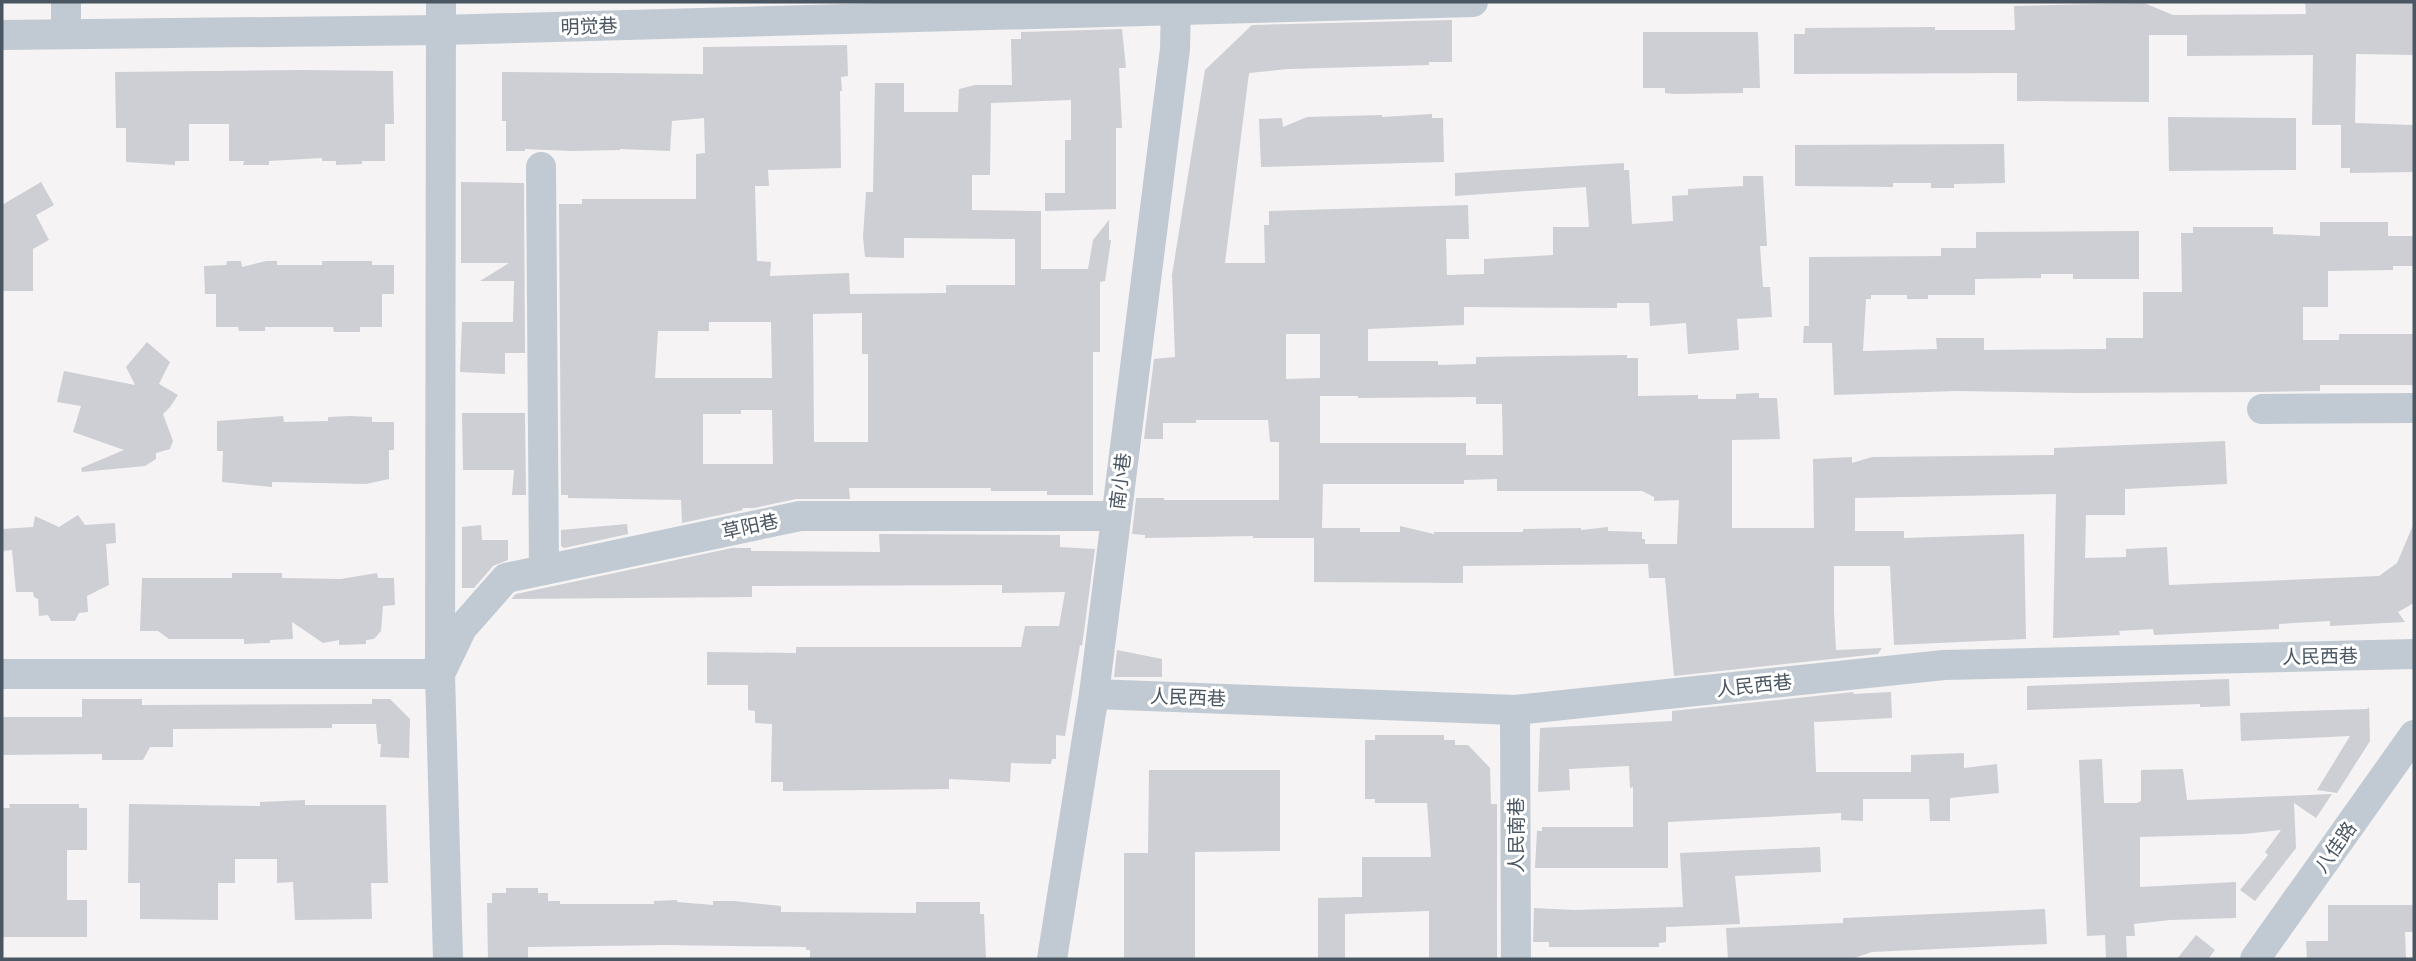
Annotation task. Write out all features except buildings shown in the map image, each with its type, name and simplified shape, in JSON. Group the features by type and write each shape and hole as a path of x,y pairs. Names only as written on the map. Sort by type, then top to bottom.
{"street":[{"path":"66,2 66,34"},
{"path":"1177,6 1474,2"},
{"name":"明觉巷","path":"2,35 441,16 1177,6"},
{"name":"南小巷","path":"1052,959 1094,694 1175,49 1177,6"},
{"name":"草阳巷","path":"441,16 440,674 448,959"},
{"path":"541,167 544,570"},
{"path":"2262,409 2414,408"},
{"name":"草阳巷","path":"440,674 462,628 506,578 800,516 1115,516"},
{"name":"人民西巷","path":"1094,694 1515,710 1944,665 2414,654"},
{"path":"2,674 440,674"},
{"name":"人民南巷","path":"1515,710 1517,959"},
{"name":"八佳路","path":"2255,959 2414,735"}]}
